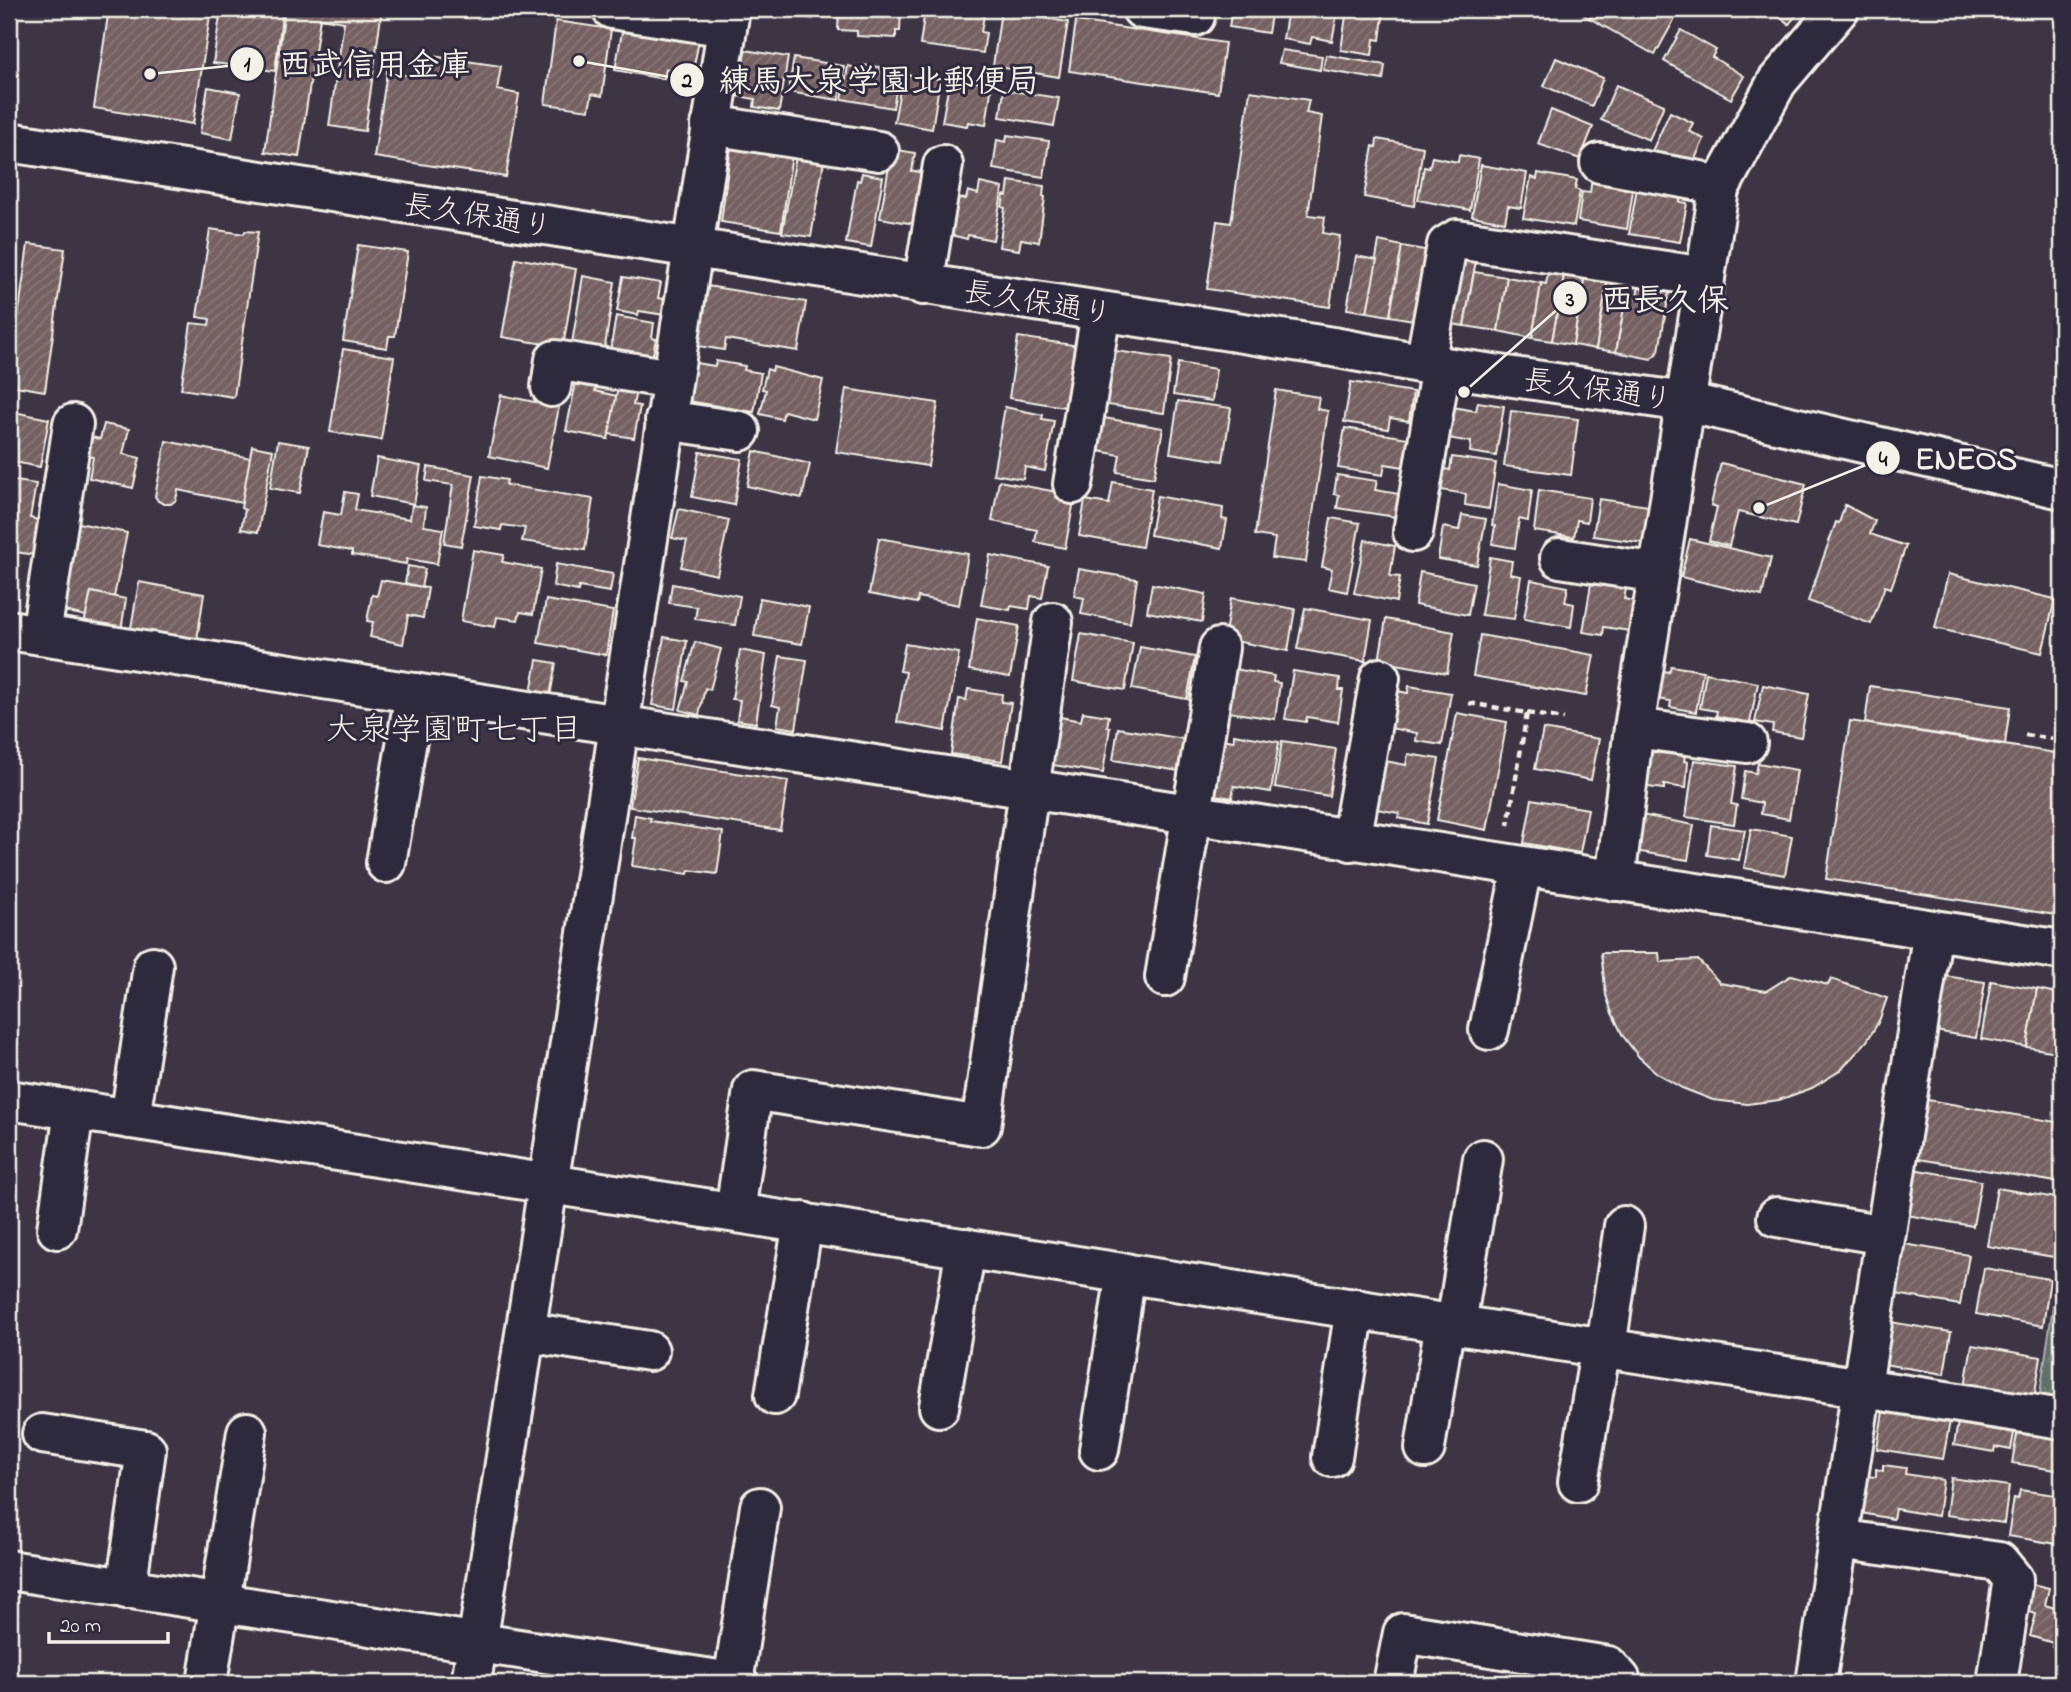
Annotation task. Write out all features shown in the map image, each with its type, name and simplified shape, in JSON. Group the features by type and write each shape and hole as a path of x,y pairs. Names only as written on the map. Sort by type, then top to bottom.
{"street":[{"path":"471,1683 728,18 612,9"},
{"path":"1150,9 1195,16"},
{"path":"1615,881 1634,728 1719,189 1777,82 1839,9"},
{"path":"711,125 879,151"},
{"name":"長久保通り","path":"9,142 1685,402 2062,489"},
{"path":"1600,163 1700,181 1719,189"},
{"path":"923,285 943,165"},
{"path":"1413,532 1447,246 1457,239 1705,277"},
{"path":"1073,484 1101,312"},
{"path":"551,387 555,360 672,379"},
{"path":"665,420 740,431"},
{"path":"73,424 25,633 2062,950"},
{"path":"1560,558 1658,573"},
{"path":"735,1212 752,1090 981,1126 1053,622"},
{"path":"1165,977 1219,648"},
{"path":"1351,841 1380,678"},
{"path":"386,863 415,693"},
{"path":"1634,728 1747,743"},
{"path":"1489,1030 1512,866"},
{"path":"1816,1683 1931,930"},
{"path":"130,1119 153,967"},
{"path":"9,1100 2062,1419"},
{"path":"57,1230 74,1111"},
{"path":"1425,1448 1483,1159"},
{"path":"1777,1217 1885,1234"},
{"path":"775,1395 803,1223"},
{"path":"1578,1482 1624,1226"},
{"path":"939,1407 966,1248"},
{"path":"1099,1450 1126,1273"},
{"path":"1332,1457 1354,1308"},
{"path":"526,1332 649,1351"},
{"path":"206,1683 247,1432"},
{"path":"42,1434 146,1450 126,1588"},
{"path":"9,1570 735,1683 760,1507"},
{"path":"1838,1539 1999,1562 2013,1578 1997,1683"},
{"path":"1393,1683 1403,1633 1608,1666 1620,1679 1619,1683"}],"path":[{"path":"1469,703 1564,719"},
{"path":"1512,866 1527,713"},
{"path":"2025,736 2062,740"}],"green space":[{"path":"2062,1245 2062,1403 2039,1400"}],"building":[{"path":"109,9 211,10 193,124 94,108"},
{"path":"221,9 283,9 275,71 213,63"},
{"path":"285,9 382,9 365,131 329,126 344,22 320,18 299,157 265,152"},
{"path":"749,9 814,9 813,19"},
{"path":"839,9 901,9 900,31 896,31 896,38 857,36 857,31 838,30"},
{"path":"925,9 972,9 972,13 984,15 981,32 986,33 983,53 920,45"},
{"path":"1232,9 1272,9 1268,33 1229,27"},
{"path":"1288,9 1338,9 1332,41 1312,37 1310,44 1283,39"},
{"path":"1347,9 1384,9 1380,40 1374,39 1372,55 1341,50"},
{"path":"1587,9 1680,9 1655,55 1584,15"},
{"path":"1769,9 1801,9 1789,24"},
{"path":"1001,11 1068,22 1059,77 993,66"},
{"path":"556,21 611,29 602,96 592,94 589,110 545,104"},
{"path":"624,21 700,36 692,75 666,69 664,79 615,70"},
{"path":"1076,21 1225,43 1218,93 1069,71"},
{"path":"1681,30 1716,50 1712,57 1744,76 1731,99 1664,61"},
{"path":"745,50 788,57 779,111 754,107 755,99 738,96"},
{"path":"1282,50 1322,56 1320,70 1279,63"},
{"path":"1326,55 1385,65 1383,80 1323,70"},
{"path":"432,56 501,66 497,90 519,94 506,177 374,157 389,59 400,61 398,74 428,78"},
{"path":"794,58 844,66 839,100 788,92"},
{"path":"1556,58 1603,78 1592,106 1544,86"},
{"path":"862,65 880,67 879,72 899,75 893,108 842,99 848,66 862,69"},
{"path":"903,74 940,79 932,129 894,122"},
{"path":"950,78 992,84 986,125 968,122 967,126 942,122"},
{"path":"1616,85 1664,105 1649,140 1601,120"},
{"path":"208,87 240,93 232,139 200,133"},
{"path":"1004,90 1059,98 1054,126 1000,117"},
{"path":"1250,91 1309,100 1306,113 1322,116 1308,215 1325,217 1323,233 1340,236 1330,307 1207,289 1217,221 1231,223"},
{"path":"1551,110 1593,127 1580,159 1538,144"},
{"path":"1670,112 1693,123 1689,131 1704,139 1691,168 1652,151"},
{"path":"1007,135 1049,141 1044,177 993,169 997,140 1006,142"},
{"path":"1377,139 1423,147 1414,206 1364,197 1373,146 1376,147"},
{"path":"731,146 792,155 781,231 721,222"},
{"path":"892,149 915,153 912,171 921,172 919,185 922,185 915,224 880,218"},
{"path":"1459,155 1479,159 1470,210 1418,200 1424,167 1429,168 1432,157 1458,162"},
{"path":"796,156 824,161 811,237 782,233"},
{"path":"1481,165 1527,173 1521,208 1508,206 1505,222 1472,216"},
{"path":"862,173 883,177 871,247 846,243 857,180 860,181"},
{"path":"1538,173 1577,180 1575,189 1580,191 1574,226 1523,218 1531,177 1537,179"},
{"path":"1592,177 1634,184 1627,229 1578,221 1582,192 1590,193"},
{"path":"1009,181 1044,186 1039,242 1021,239 1019,250 999,247 1005,208 1002,207"},
{"path":"980,183 1003,188 993,240 951,235 958,198 966,199 968,191 978,194"},
{"path":"1637,188 1681,196 1680,202 1687,203 1680,242 1629,234"},
{"path":"210,229 244,234 245,231 258,232 234,397 181,389 191,323 209,325 210,319 197,317"},
{"path":"1379,241 1402,246 1390,316 1367,312"},
{"path":"28,244 65,249 45,391 9,385"},
{"path":"358,245 408,252 395,336 389,336 387,348 343,341"},
{"path":"1402,246 1430,251 1419,315 1413,320 1390,316"},
{"path":"1477,255 1464,326 1446,323 1452,264"},
{"path":"1356,256 1377,260 1367,312 1347,309"},
{"path":"516,258 576,269 563,347 502,337"},
{"path":"1549,268 1565,270 1552,341 1532,338 1541,283 1546,284"},
{"path":"1565,270 1585,274 1573,345 1552,341"},
{"path":"1474,272 1507,277 1498,331 1464,326"},
{"path":"1585,274 1608,278 1596,349 1573,345"},
{"path":"583,276 615,282 604,353 572,343"},
{"path":"623,277 661,283 658,298 668,300 665,315 639,311 638,315 617,311"},
{"path":"1507,277 1541,283 1532,338 1498,331"},
{"path":"1608,278 1629,282 1616,352 1596,349"},
{"path":"1639,281 1670,287 1659,351 1651,359 1616,352 1626,297 1637,299"},
{"path":"707,286 806,302 798,351 726,339 724,350 698,346"},
{"path":"616,316 654,323 652,338 656,339 652,359 610,352"},
{"path":"1018,337 1080,346 1071,408 1009,398"},
{"path":"343,349 394,357 381,440 330,432"},
{"path":"1109,350 1171,359 1164,413 1101,404"},
{"path":"716,361 745,366 744,370 761,373 754,412 688,401 695,363 715,366"},
{"path":"1178,363 1216,369 1212,401 1173,395"},
{"path":"773,367 823,380 814,419 784,411 782,419 760,414 766,390 762,389 767,369 772,371"},
{"path":"576,382 596,387 595,391 617,396 608,439 566,431"},
{"path":"1351,382 1413,392 1409,421 1390,418 1388,429 1344,422"},
{"path":"618,387 636,391 633,405 640,406 634,438 609,434"},
{"path":"846,389 938,403 928,466 836,452"},
{"path":"1276,390 1319,397 1317,409 1328,411 1306,562 1272,558 1275,538 1255,535"},
{"path":"501,395 559,407 547,468 489,456"},
{"path":"1178,401 1231,408 1223,461 1170,453"},
{"path":"1478,402 1504,406 1496,456 1470,452 1471,442 1448,438 1452,407 1476,411"},
{"path":"1005,407 1043,415 1042,419 1054,421 1045,471 1025,467 1023,479 993,474"},
{"path":"9,411 49,419 40,467 9,461"},
{"path":"1511,411 1578,419 1571,475 1504,466"},
{"path":"1104,418 1163,428 1154,478 1117,472 1120,455 1088,449 1093,422 1103,423"},
{"path":"104,424 129,429 123,454 140,458 133,488 89,478 93,457 78,453 83,435 100,439"},
{"path":"1345,428 1408,438 1404,467 1385,464 1383,475 1338,468"},
{"path":"166,441 251,458 242,503 178,490 176,500 171,504 158,501 155,496"},
{"path":"278,441 309,446 300,493 270,488"},
{"path":"252,446 273,450 258,532 241,529 245,510 241,508"},
{"path":"754,451 810,464 802,498 747,486"},
{"path":"700,452 742,459 734,505 692,497"},
{"path":"1452,457 1496,463 1489,509 1465,505 1466,494 1441,490 1444,469 1450,470"},
{"path":"377,458 421,466 414,504 370,496"},
{"path":"1721,463 1806,484 1796,525 1738,512 1729,546 1709,541 1717,507 1711,505"},
{"path":"428,467 474,475 461,546 444,543 453,485 426,481"},
{"path":"1337,475 1377,481 1375,490 1399,494 1396,517 1337,508 1339,495 1334,494"},
{"path":"482,476 507,480 506,485 593,499 585,550 522,541 525,528 502,525 501,530 474,526"},
{"path":"9,480 36,484 30,518 41,521 35,555 9,551"},
{"path":"999,481 1057,492 1056,497 1074,501 1065,548 1035,542 1037,530 992,521"},
{"path":"1113,482 1152,489 1142,547 1079,536 1085,500 1109,504"},
{"path":"1498,484 1532,490 1528,521 1519,519 1515,548 1492,544"},
{"path":"1539,490 1590,498 1587,522 1577,520 1574,537 1534,531"},
{"path":"345,492 358,494 355,510 410,519 412,505 426,507 424,526 443,529 437,564 407,559 406,564 352,555 352,551 317,545 323,512 341,515"},
{"path":"1157,496 1223,508 1222,519 1227,520 1222,548 1150,535"},
{"path":"1599,499 1649,506 1645,543 1593,536"},
{"path":"1845,505 1875,521 1870,534 1906,546 1891,588 1885,586 1871,624 1808,601 1836,522 1839,523"},
{"path":"679,509 729,520 717,575 681,567 687,541 672,538"},
{"path":"1462,515 1486,519 1477,565 1438,559 1443,527 1459,530"},
{"path":"1331,518 1360,523 1347,592 1328,588 1332,569 1322,567"},
{"path":"74,522 127,533 114,597 91,592 86,616 59,610"},
{"path":"879,538 968,554 959,605 918,597 917,603 869,594"},
{"path":"1690,539 1771,558 1762,596 1681,577"},
{"path":"1365,540 1395,546 1390,576 1400,577 1396,602 1354,593"},
{"path":"473,550 504,555 502,562 541,569 533,614 520,612 518,620 497,617 495,627 461,621"},
{"path":"990,555 1048,566 1042,598 1031,596 1029,609 1011,606 1010,610 981,605"},
{"path":"1490,557 1512,561 1510,574 1521,576 1514,619 1481,615"},
{"path":"556,564 613,574 610,592 579,587 578,591 553,586"},
{"path":"408,566 425,569 421,587 405,583"},
{"path":"1079,569 1137,579 1130,623 1081,614 1084,598 1074,596"},
{"path":"1420,572 1474,583 1468,615 1415,605"},
{"path":"1948,574 2055,599 2042,653 1935,628"},
{"path":"381,580 428,588 423,618 408,615 403,644 370,637 373,622 367,621 372,595 377,596"},
{"path":"1531,580 1568,587 1565,602 1574,604 1571,627 1524,619"},
{"path":"139,582 204,594 197,640 131,628"},
{"path":"672,584 740,596 735,625 695,619 697,607 669,603"},
{"path":"1152,584 1206,594 1202,622 1147,612"},
{"path":"1591,584 1626,589 1624,599 1634,601 1630,631 1604,627 1603,635 1583,632"},
{"path":"91,592 126,599 121,631 84,624"},
{"path":"760,598 809,607 802,644 754,636"},
{"path":"1231,598 1295,609 1288,651 1224,639"},
{"path":"546,600 613,611 606,655 538,643"},
{"path":"1305,608 1372,620 1365,661 1297,649"},
{"path":"977,618 1019,626 1010,677 969,670"},
{"path":"1386,619 1454,632 1447,673 1379,661"},
{"path":"1081,634 1133,643 1125,690 1073,681"},
{"path":"1480,635 1594,655 1586,696 1473,676"},
{"path":"664,637 687,641 676,709 652,705"},
{"path":"695,642 721,649 710,690 705,688 699,715 680,710 688,682 684,681"},
{"path":"905,644 959,653 945,731 897,722 906,672 900,671"},
{"path":"1140,647 1195,657 1187,699 1132,689"},
{"path":"740,650 766,655 756,723 737,720 740,700 732,699"},
{"path":"780,656 807,660 796,729 777,726 780,707 772,705"},
{"path":"537,660 556,663 550,696 531,692"},
{"path":"1671,666 1703,671 1696,712 1670,707 1671,701 1649,698 1654,669 1669,672"},
{"path":"1229,668 1274,676 1273,682 1280,683 1275,719 1222,711"},
{"path":"1293,671 1340,678 1339,690 1343,690 1338,722 1307,717 1306,722 1285,719"},
{"path":"1706,673 1758,683 1750,723 1716,716 1717,711 1700,708"},
{"path":"1763,685 1809,694 1801,737 1772,732 1773,725 1755,722"},
{"path":"1409,686 1451,693 1442,745 1416,741 1417,733 1390,728 1397,691 1408,693"},
{"path":"1870,686 2010,707 2005,744 1865,723"},
{"path":"968,689 1002,694 1001,702 1011,703 1002,761 951,754 959,699 966,700"},
{"path":"1083,712 1109,716 1107,727 1110,727 1103,773 1053,765 1060,717 1081,721"},
{"path":"1457,713 1507,722 1487,830 1437,820"},
{"path":"1850,721 2062,754 2062,916 1826,879"},
{"path":"1118,728 1190,740 1185,772 1113,760"},
{"path":"1543,729 1599,739 1591,780 1535,769"},
{"path":"1234,734 1279,742 1271,792 1234,786 1232,798 1204,793 1213,738 1234,741"},
{"path":"1282,741 1336,749 1329,796 1275,787"},
{"path":"1644,751 1685,756 1684,761 1688,762 1686,788 1640,786"},
{"path":"1408,754 1439,759 1427,824 1398,818 1399,813 1371,808 1380,760 1406,765"},
{"path":"638,758 788,781 780,830 630,807"},
{"path":"1694,760 1737,766 1731,804 1737,805 1734,824 1686,817"},
{"path":"1758,763 1797,770 1789,819 1761,814 1762,803 1741,799 1745,771 1756,773"},
{"path":"1532,799 1588,809 1580,853 1524,843"},
{"path":"1636,814 1694,825 1688,860 1629,850"},
{"path":"635,815 651,818 650,821 723,832 717,874 689,870 688,874 632,866 636,838 632,838"},
{"path":"1711,825 1745,830 1739,860 1707,855"},
{"path":"1751,829 1792,836 1785,875 1744,868"},
{"path":"1601,953 1659,953 1660,962 1698,960 1720,983 1766,991 1792,975 1828,985 1831,979 1887,998 1879,1021 1867,1041 1841,1070 1812,1088 1779,1100 1747,1104 1713,1100 1682,1088 1658,1074 1639,1057 1623,1036 1606,995"},
{"path":"1938,975 1985,982 1976,1038 1929,1030"},
{"path":"1991,981 2037,989 2027,1047 1981,1039"},
{"path":"2037,989 2062,994 2062,1053 2027,1047"},
{"path":"1922,1099 2062,1123 2062,1183 1913,1158"},
{"path":"1907,1168 1981,1181 1973,1226 1900,1214"},
{"path":"1997,1188 2062,1199 2054,1257 1987,1246"},
{"path":"1898,1243 1969,1255 1960,1305 1890,1293"},
{"path":"1984,1268 2050,1279 2043,1326 1976,1314"},
{"path":"1890,1322 1951,1332 1944,1374 1883,1364"},
{"path":"1972,1345 2041,1357 2033,1404 1964,1392"},
{"path":"1885,1399 1952,1410 1943,1459 1877,1449"},
{"path":"1960,1411 2016,1421 2011,1450 1995,1447 1994,1452 1954,1445"},
{"path":"2020,1417 2062,1425 2062,1471 2012,1463"},
{"path":"1883,1465 1906,1468 1905,1474 1943,1480 1938,1516 1895,1509 1893,1519 1861,1513 1866,1476 1876,1477 1876,1469 1883,1471"},
{"path":"1951,1478 2009,1486 2004,1523 1946,1515"},
{"path":"2020,1490 2062,1496 2062,1523 2057,1544 2008,1536 2014,1498 2018,1499"},
{"path":"2028,1583 2049,1588 2045,1605 2062,1610 2062,1650 2052,1647 2053,1643 2030,1636 2036,1614 2020,1609"}],"place":[{"name":"練馬大泉学園北郵便局","path":"579,61"},
{"name":"西武信用金庫","path":"150,74"},
{"name":"西長久保","path":"1464,392"},
{"name":"ENEOS","path":"1759,508"}],"district":[{"name":"大泉学園町七丁目","path":"454,728"}]}
